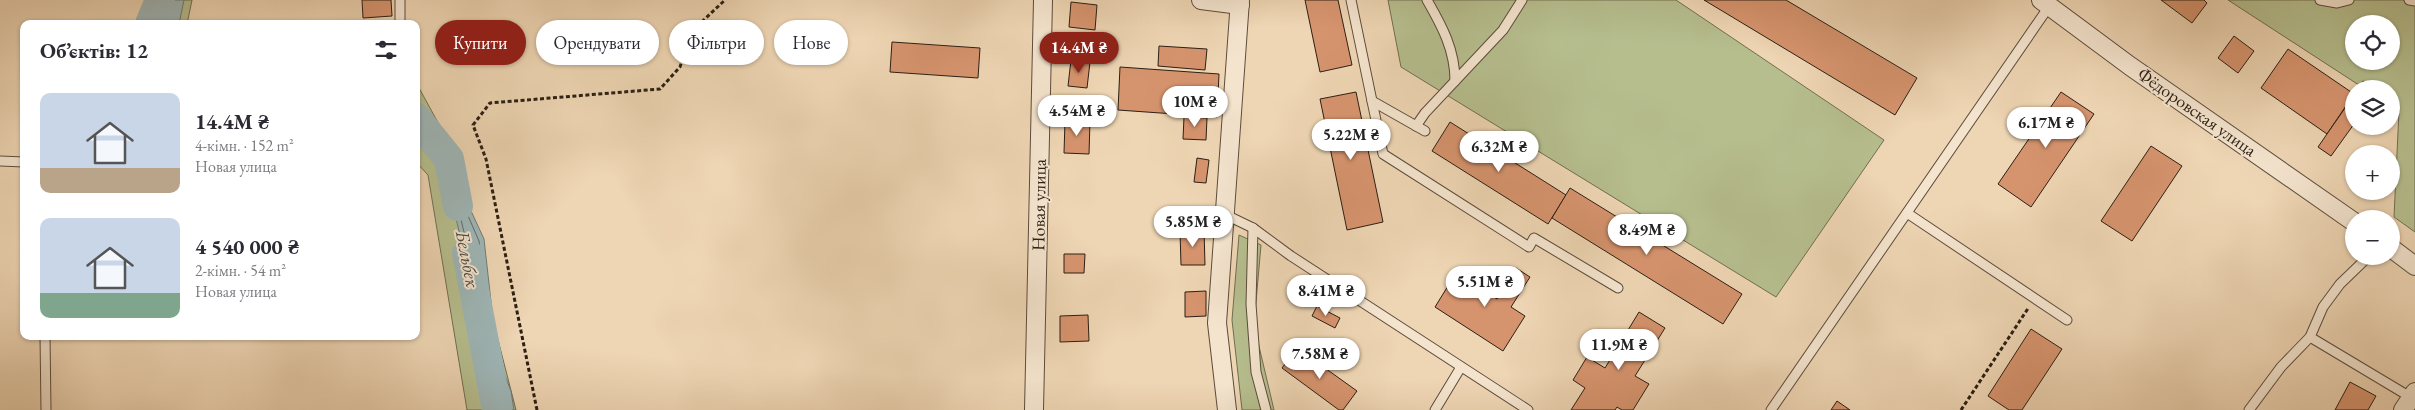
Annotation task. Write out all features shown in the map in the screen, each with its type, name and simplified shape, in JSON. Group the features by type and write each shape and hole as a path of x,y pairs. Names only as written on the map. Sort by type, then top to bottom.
{"street":[{"name":"Новая улица","path":"1034,410 1044,0"},
{"path":"1201,0 1240,2 1223,213 1217,323 1227,410"},
{"name":"Фёдоровская улица","path":"2047,2 2345,216"},
{"path":"2400,255 2415,266"}],"lane":[{"path":"400,0 400,20"},
{"path":"1351,0 1383,154 1529,247 1534,238 1618,288"},
{"path":"1427,0 1440,22 1452,50 1455,63 1455,81"},
{"path":"1416,126 1424,113 1503,30 1522,0"},
{"path":"2320,0 2337,3 2348,0"},
{"path":"2410,0 2415,1"},
{"path":"1771,410 2047,2"},
{"path":"1372,101 1425,132"},
{"path":"0,161 20,162"},
{"path":"1223,213 1253,228 1291,256 1528,410"},
{"path":"1906,213 2067,320"},
{"path":"1253,228 1251,304 1256,372 1266,410"},
{"path":"2250,410 2282,367 2310,337 2329,299 2340,284 2360,265"},
{"path":"2310,337 2410,400"},
{"path":"45,340 46,410"},
{"path":"1435,410 1461,367"}],"path":[{"path":"537,410 486,159 473,124 490,103 660,89 680,67 692,31 725,0"},
{"path":"1961,410 2034,298"}],"green space":[{"path":"149,0 192,0 188,20 146,20"},
{"path":"1388,0 1676,0 1884,140 1776,297 1401,67"},
{"path":"2228,0 2415,0 2415,232 2400,221 2400,210 2394,210 2395,200 2400,200 2400,145 2397,145 2398,135 2400,135 2400,80 2351,80"},
{"path":"420,90 446,137 516,410 467,410 428,175 420,166"},
{"path":"1239,235 1261,245 1254,325 1274,410 1242,410 1232,320"}],"water":[{"path":"160,0 184,0 180,20 152,20"},
{"name":"Бельбек","path":"420,105 429,120 484,239 497,355 511,391 514,410 497,410 475,294 446,179 420,138"}],"building":[{"path":"362,0 391,0 392,16 363,18"},
{"path":"1305,0 1338,0 1352,65 1320,72"},
{"path":"1704,0 1786,0 1917,78 1895,115"},
{"path":"2161,0 2204,0 2207,3 2192,23"},
{"path":"1071,2 1097,5 1095,30 1069,27"},
{"path":"2234,36 2254,51 2238,73 2218,58"},
{"path":"892,42 980,48 978,78 890,72"},
{"path":"1159,46 1207,49 1205,70 1158,66"},
{"path":"2288,49 2345,88 2345,107 2327,134 2261,88"},
{"path":"1071,60 1090,62 1087,88 1068,86"},
{"path":"1120,67 1219,74 1217,117 1118,110"},
{"path":"1356,92 1383,222 1347,230 1320,99"},
{"path":"2061,92 2094,114 2031,207 1998,184"},
{"path":"2345,108 2346,135 2331,156 2318,147"},
{"path":"1184,117 1207,118 1206,140 1183,139"},
{"path":"1065,121 1090,121 1089,154 1064,153"},
{"path":"1450,122 1566,195 1548,224 1432,151"},
{"path":"2151,146 2182,166 2132,241 2101,221"},
{"path":"1197,158 1209,160 1206,183 1194,182"},
{"path":"1570,188 1742,294 1723,324 1552,218"},
{"path":"1204,230 1205,265 1181,265 1180,231"},
{"path":"1064,254 1085,254 1084,273 1064,273"},
{"path":"1516,268 1530,277 1511,307 1525,316 1503,351 1435,307 1456,273 1497,299"},
{"path":"1206,291 1206,316 1185,317 1185,292"},
{"path":"1317,306 1340,318 1335,328 1312,316"},
{"path":"1639,312 1665,328 1635,376 1649,384 1633,410 1622,410 1617,407 1615,410 1571,410 1585,388 1573,380 1587,357 1605,368"},
{"path":"1088,315 1089,341 1060,342 1060,316"},
{"path":"2031,329 2062,349 2022,410 2009,410 1988,396"},
{"path":"1297,348 1357,391 1343,410 1339,410 1282,368"},
{"path":"2350,382 2376,396 2368,410 2335,410"},
{"path":"1837,401 1850,410 1831,410"}],"waterway":[{"name":"Бельбек","path":"152,20 160,0"},
{"name":"Бельбек","path":"420,123 449,159 458,206"},
{"name":"Бельбек","path":"467,253 497,410"}]}
